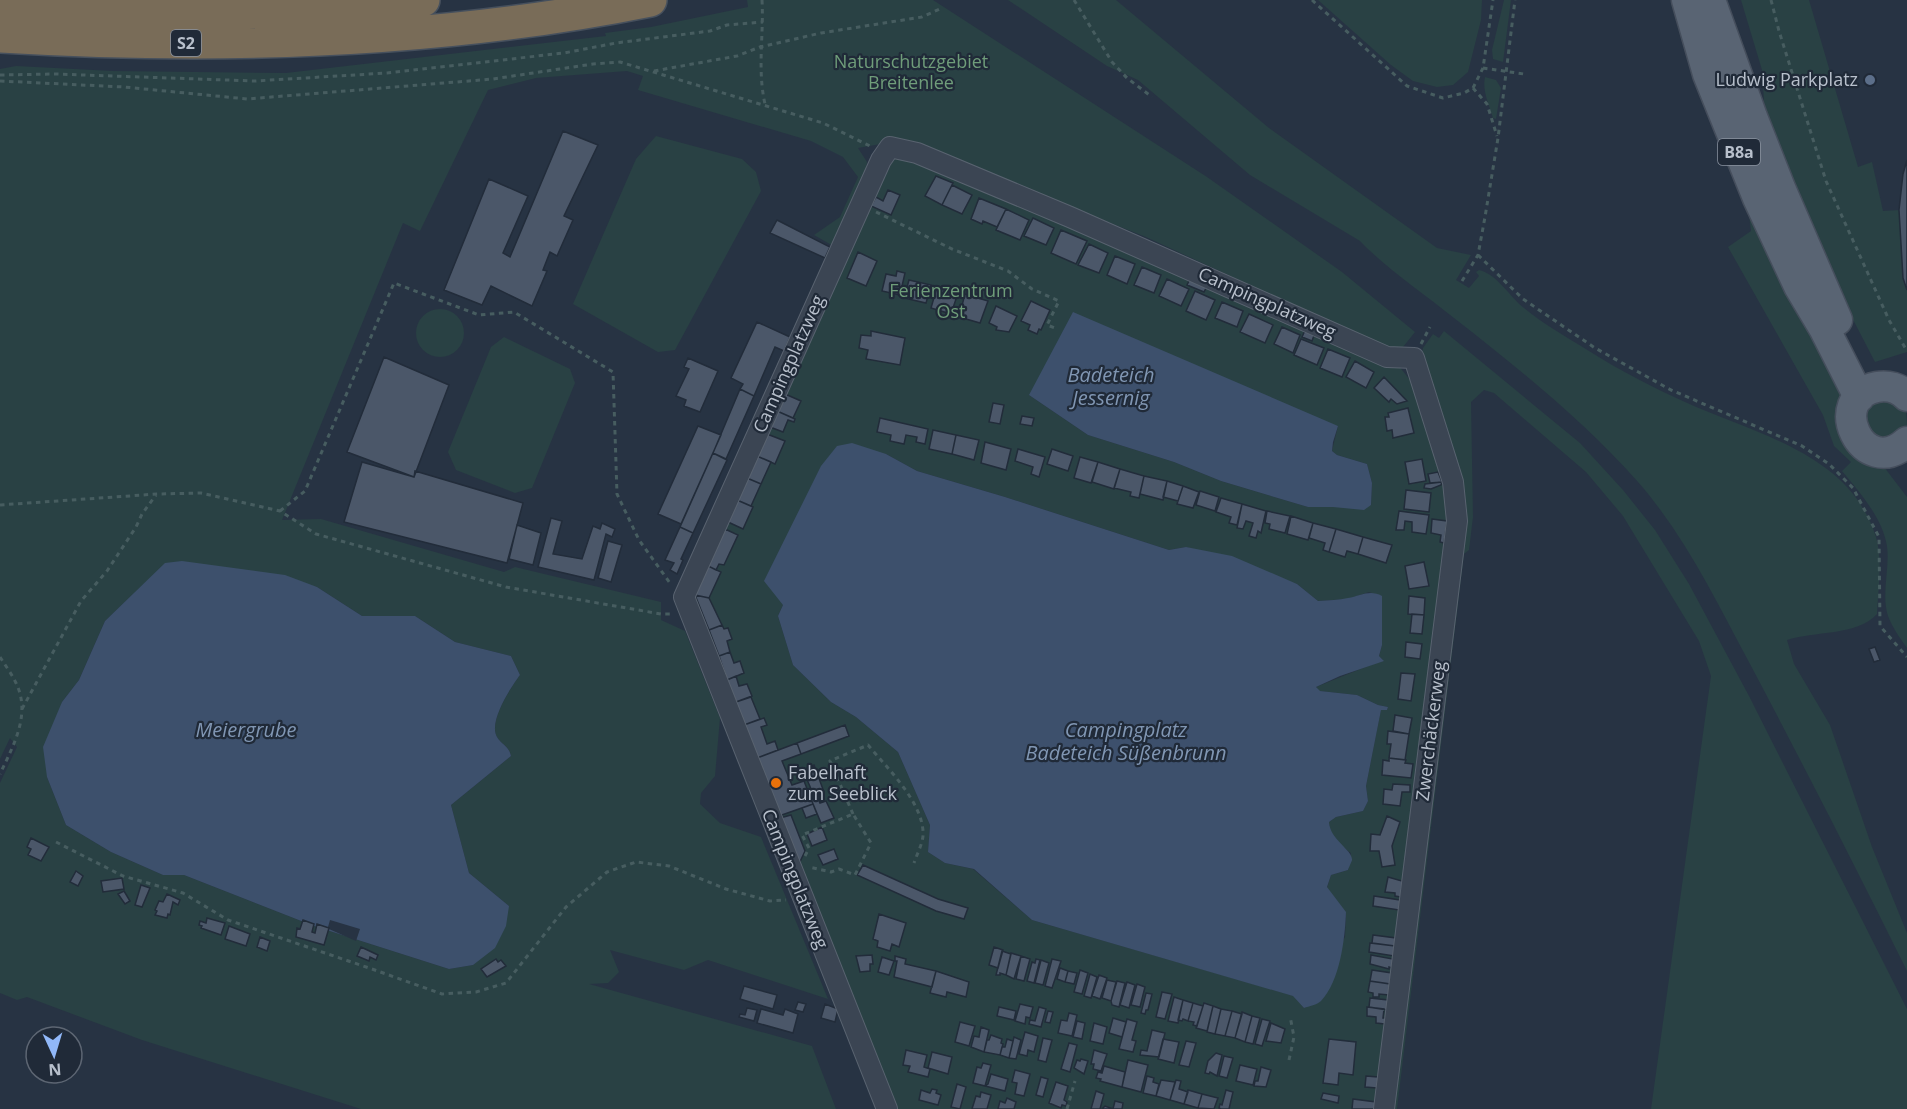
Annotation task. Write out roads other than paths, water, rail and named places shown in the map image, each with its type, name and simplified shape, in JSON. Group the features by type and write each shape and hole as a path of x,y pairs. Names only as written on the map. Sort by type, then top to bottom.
{"highway":[{"name":"S2","path":"0,4 100,10 230,13 366,6 423,0"},
{"name":"S2","path":"0,36 97,42 223,43 372,37 514,22 650,0"}],"main road":[{"name":"B8a","path":"1687,0 1708,74 1758,198 1798,286 1866,392"},
{"name":"B8a","path":"1710,0 1780,188 1866,392"},
{"path":"1901,455 1880,452 1861,444 1851,426 1850,416 1853,406 1866,392 1885,386 1895,388 1907,396"}],"street":[{"name":"Campingplatzweg","path":"887,1109 684,597 880,160 890,147 917,153 1070,216 1387,357 1414,358"},
{"name":"Zwerchäckerweg","path":"1384,1109 1457,521 1453,482 1414,358"}],"water":[{"name":"Badeteich Jessernig","path":"1073,312 1338,426 1332,451 1337,455 1367,464 1372,483 1371,505 1364,510 1308,507 1221,481 1174,462 1088,435 1029,395"},
{"name":"Campingplatz Badeteich Süßenbrunn","path":"852,443 886,454 917,471 1169,550 1186,547 1232,556 1297,584 1318,601 1345,599 1369,593 1382,596 1382,645 1379,656 1384,661 1316,687 1320,691 1357,695 1388,707 1387,710 1381,710 1366,786 1368,801 1363,811 1336,817 1329,822 1333,834 1349,852 1352,860 1348,870 1331,875 1327,887 1346,912 1343,947 1337,971 1321,1001 1304,1008 1293,996 1032,920 974,869 945,863 928,852 930,825 898,752 856,717 831,702 793,665 778,616 783,605 764,581 821,466 837,446"},
{"name":"Meiergrube","path":"182,561 285,575 317,587 362,616 415,616 455,642 511,656 520,675 502,705 495,731 511,756 451,805 469,873 509,906 506,926 495,948 473,965 449,969 314,926 184,875 163,875 111,852 66,825 47,777 43,747 62,702 79,680 105,621 165,563"}],"place":[{"name":"Ludwig Parkplatz","path":"1870,80"},
{"name":"Fabelhaft zum Seeblick","path":"776,783"}],"park label":[{"name":"Naturschutzgebiet Breitenlee","path":"911,72"},
{"name":"Ferienzentrum Ost","path":"951,301"}]}
